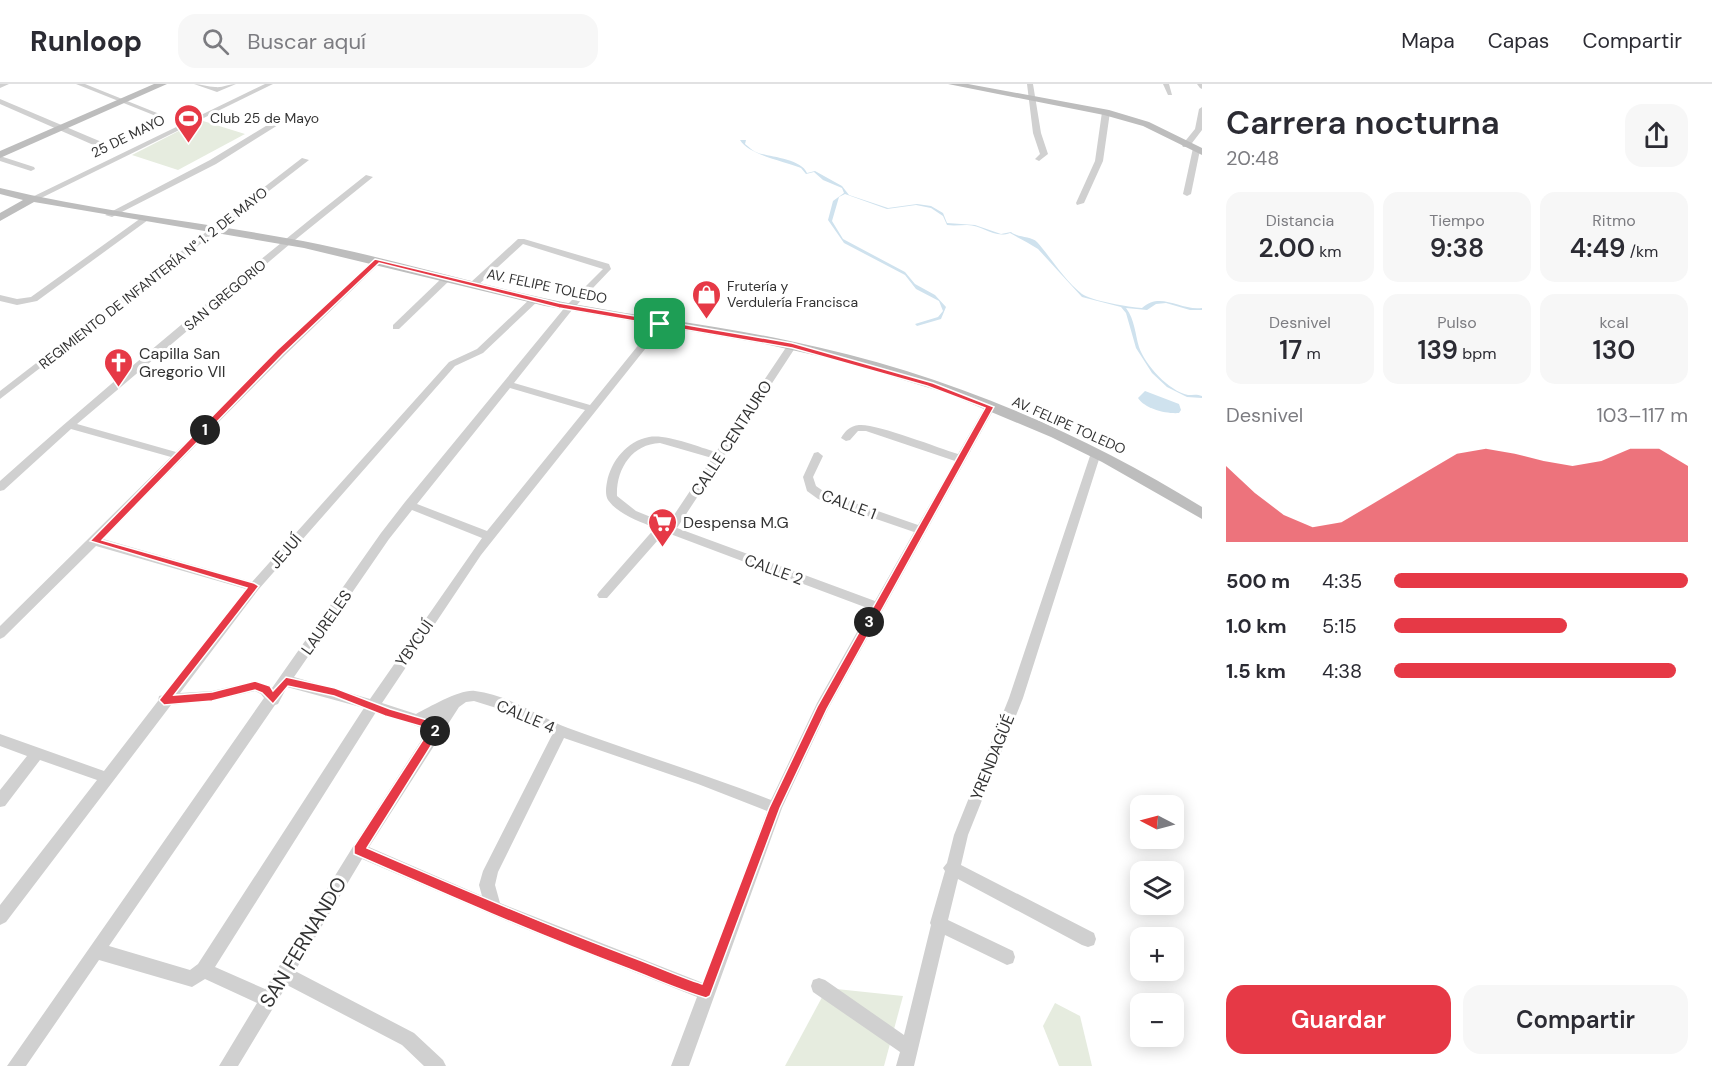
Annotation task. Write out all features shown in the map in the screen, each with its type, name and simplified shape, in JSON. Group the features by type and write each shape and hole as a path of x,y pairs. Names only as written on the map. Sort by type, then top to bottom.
{"main road":[{"path":"0,156 162,84"},
{"path":"953,84 1032,96 1106,112 1146,124 1195,149"},
{"name":"AV. FELIPE TOLEDO","path":"0,191 109,215 287,242 378,261 569,308 792,345 874,366 990,407 1096,453 1138,473 1202,514"},
{"name":"25 DE MAYO","path":"0,218 32,199"}],"street":[{"path":"0,86 6,84"},
{"path":"80,84 158,115"},
{"path":"196,84 217,90 233,84"},
{"name":"25 DE MAYO","path":"32,199 270,84"},
{"path":"1030,84 1037,133 1044,150 1044,154 1039,159"},
{"path":"1166,84 1170,94"},
{"path":"0,101 101,145"},
{"path":"1187,194 1202,109"},
{"path":"1080,203 1099,161 1106,112"},
{"path":"109,215 213,162 282,120"},
{"path":"0,156 32,169"},
{"name":"REGIMIENTO DE INFANTERÍA N° 1. 2 DE MAYO","path":"0,396 305,160"},
{"name":"SAN GREGORIO","path":"0,487 69,425 287,242 369,177"},
{"path":"0,298 17,302 33,299 144,220"},
{"name":"LAURELES","path":"16,1066 410,505 569,308 606,273 606,266 521,241 473,285"},
{"path":"0,634 95,541 280,352 378,261"},
{"path":"396,327 447,278"},
{"name":"JEJUÍ","path":"0,917 164,700 254,586 452,364 462,357 480,351 534,299"},
{"name":"YBYCUÍ","path":"198,974 398,667 490,537 660,324"},
{"name":"CALLE CENTAURO","path":"603,595 666,528 719,456 792,345"},
{"path":"508,384 593,409"},
{"path":"680,1066 775,808 822,707 990,407"},
{"path":"69,425 178,456"},
{"path":"846,438 851,430 857,427 867,428 961,459"},
{"name":"CALLE 2","path":"719,456 650,439 631,448 613,474 612,497 632,514 878,607"},
{"name":"YRENDAGÜÉ","path":"905,1066 951,868 961,835 1016,698 1096,453"},
{"name":"CALLE 1","path":"818,456 808,477 811,488 822,496 920,530"},
{"path":"410,505 490,537"},
{"path":"95,541 254,586"},
{"path":"286,681 335,692 437,727 454,703"},
{"path":"164,700 212,696 255,686 266,690 273,700"},
{"name":"CALLE 4","path":"416,720 464,697 474,696 520,710 561,731 701,779 775,808"},
{"name":"SAN FERNANDO","path":"228,1066 359,850 437,727"},
{"path":"493,907 487,885 491,871 561,731"},
{"path":"0,740 106,778"},
{"path":"0,801 37,753"},
{"path":"359,850 546,932 643,968 671,982 706,992"},
{"path":"951,868 1088,939"},
{"path":"938,923 1007,957"},
{"path":"98,951 198,974 268,999"},
{"path":"283,974 408,1039 437,1066"},
{"path":"819,986 909,1048"}],"shaded area":[{"name":"Club 25 de Mayo","path":"200,120 245,134 178,170 132,155"},
{"path":"827,988 903,996 884,1066 785,1066"},
{"path":"1055,1003 1080,1016 1092,1066 1059,1066 1043,1026"}],"water":[{"path":"740,140 746,140 745,144 757,153 751,150"},
{"path":"757,153 794,162 807,173 815,171 842,186 849,195 888,208 917,204 931,206 943,213 947,223 975,225 1001,234 967,225 947,225 943,216 931,208 916,205 887,209 845,194 839,197 832,221 843,239 905,272 915,284 935,295 946,307 941,319 917,326 915,324 938,317 943,311 939,301 916,289 905,275 844,243 828,220 833,201 844,193 842,188 823,180 814,172 806,174 801,168"},
{"path":"1011,232 1037,242 1069,282 1087,297 1142,308 1149,303 1164,301 1186,307 1202,308 1202,310 1190,310 1166,303 1156,304 1147,310 1126,308 1133,322 1139,347 1152,369 1166,383 1181,393 1200,395 1202,398 1187,397 1167,387 1152,373 1136,348 1126,313 1121,307 1082,297 1038,249 1010,233 1001,234"},
{"path":"1145,391 1179,404 1181,410 1179,413 1174,413 1151,408 1138,398"}],"place":[{"name":"Club 25 de Mayo","path":"189,144"},
{"name":"Frutería y Verdulería Francisca","path":"706,320"},
{"name":"Capilla San Gregorio VII","path":"118,388"},
{"name":"Despensa M.G","path":"662,548"}],"route":[{"path":"378,261 559,305 660,324 792,345 874,366 990,407 822,707 775,808 706,992 671,982 643,968 546,932 359,850 437,727 389,713 335,692 286,681 273,700 266,690 255,686 244,686 212,696 164,700 254,586 95,541 228,408 280,352 378,261"}]}
